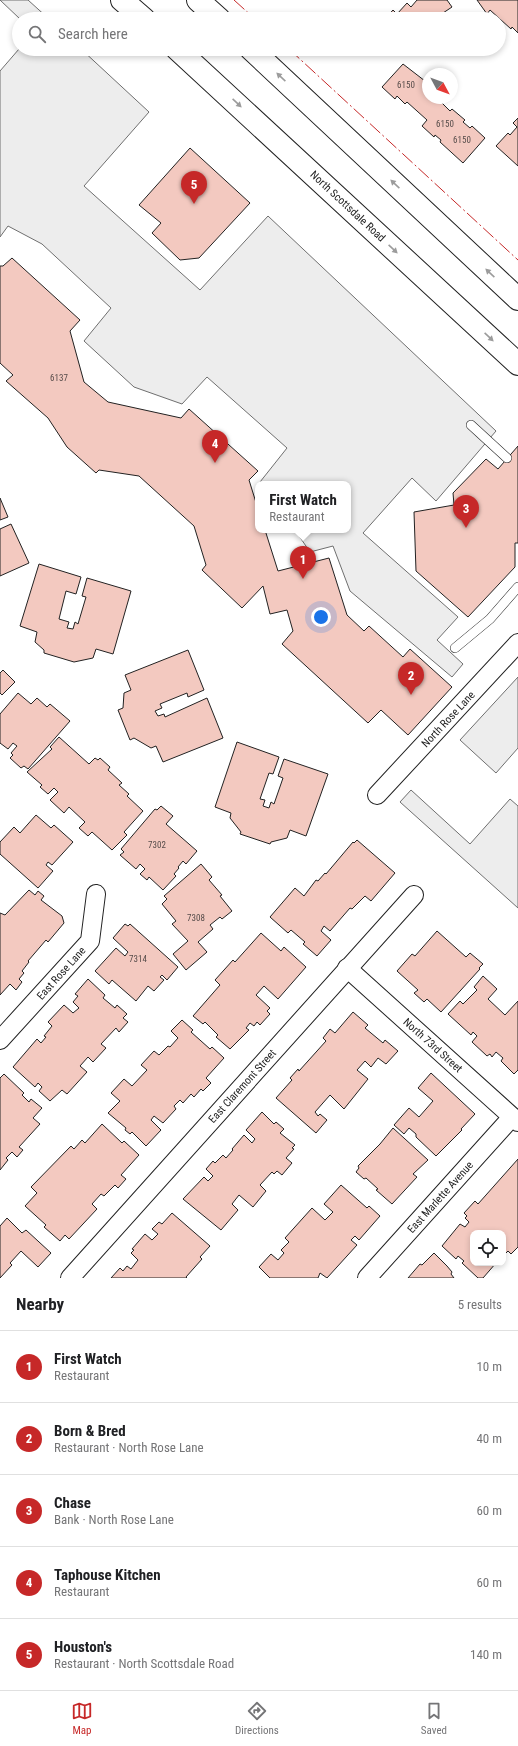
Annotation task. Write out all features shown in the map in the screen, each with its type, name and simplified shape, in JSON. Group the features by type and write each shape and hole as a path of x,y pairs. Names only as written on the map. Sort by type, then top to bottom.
{"main road":[{"path":"122,0 136,12"},
{"path":"198,0 211,12"},
{"name":"North Scottsdale Road","path":"185,56 518,364"},
{"path":"259,56 518,299"}],"street":[{"name":"North Rose Lane","path":"377,795 518,643"},
{"name":"East Rose Lane","path":"0,1040 90,940 96,894"},
{"name":"East Claremont Street","path":"70,1278 414,895"},
{"name":"North 73rd Street","path":"348,968 515,1120"},
{"name":"East Marlette Avenue","path":"367,1278 515,1120"}],"lane":[{"path":"472,425 507,458"},
{"path":"455,648 490,619 518,587"}],"shaded area":[{"path":"0,0 28,0 41,12 13,12"},
{"path":"13,56 89,56 149,112 84,186 200,290 268,216 496,431 436,501 412,478 363,533 458,617 437,640 463,664 452,677 350,591 333,546 310,552 297,533 351,533 351,481 261,481 287,448 207,377 182,404 134,387 84,341 111,308 42,244 8,226 0,237 0,71"},
{"path":"518,677 518,748 496,773 460,740"},
{"path":"411,790 470,844 510,799 518,806 518,908 400,802"}],"building":[{"path":"417,0 447,0 452,7 444,12 399,12 407,3 411,7"},
{"path":"477,0 518,0 518,33 512,27 511,29 506,24 506,12 492,12 490,10 488,12 486,12"},
{"path":"403,64 422,79 422,104 443,104 450,111 452,109 465,120 463,122 470,128 472,126 485,138 463,163 440,142 441,140 435,135 434,137 422,126 427,120 407,102 405,104 397,96 395,99 382,87"},
{"path":"518,118 518,166 496,146 508,133 510,135 517,127 513,123"},
{"path":"190,148 250,203 199,258 180,260 152,233 161,223 139,205"},
{"path":"12,258 80,320 70,331 84,382 108,402 181,418 189,409 258,471 249,480 255,499 255,533 266,533 278,571 329,558 347,615 364,631 369,626 403,657 410,649 452,687 408,735 381,710 368,723 282,644 293,631 287,610 270,614 263,586 242,608 202,570 206,565 194,526 139,476 99,470 96,473 67,447 48,418 6,381 13,375 0,363 0,266 3,266"},
{"path":"518,446 518,543 515,543 515,567 468,617 416,571 414,512 454,505 453,493 486,459 498,469"},
{"path":"0,498 8,517 0,520"},
{"path":"11,524 29,563 0,576 0,529"},
{"path":"39,564 81,577 76,594 66,591 59,619 69,622 67,628 73,629 75,622 78,624 86,597 82,596 87,578 131,591 113,654 96,649 93,658 74,662 44,653 44,650 35,642 37,632 20,626"},
{"path":"188,650 204,690 188,697 187,693 160,704 162,708 155,711 158,716 164,714 165,717 207,698 223,738 163,762 156,746 151,748 134,738 130,740 118,710 123,708 124,693 131,690 125,675"},
{"path":"3,670 15,682 2,695 0,693 0,673"},
{"path":"18,693 31,704 37,698 47,707 50,704 70,721 28,769 24,766 21,768 10,758 13,755 11,753 17,746 13,743 8,749 0,743 0,714"},
{"path":"59,737 89,764 95,758 98,760 100,758 110,767 108,770 122,783 119,785 129,794 127,796 143,811 124,832 127,835 112,850 92,832 88,836 79,828 85,822 69,807 64,813 50,800 58,792 54,788 48,794 40,787 42,785 27,772 52,749 50,747"},
{"path":"237,742 279,757 273,774 269,773 260,799 265,800 263,806 269,808 271,802 274,804 283,778 278,776 284,759 328,774 306,836 290,830 287,838 271,842 270,844 240,834 241,832 230,818 231,813 215,807"},
{"path":"161,806 173,816 166,824 197,851 186,864 183,861 174,874 176,876 163,890 149,877 147,880 140,874 145,869 140,864 136,869 120,855 124,852 121,849 155,809 157,810"},
{"path":"36,815 51,828 54,825 73,842 52,865 48,862 46,865 53,871 38,888 0,854 0,842 14,827 20,833"},
{"path":"357,840 395,873 371,901 365,896 352,909 350,908 330,931 324,926 321,931 331,940 317,956 303,944 305,942 291,930 288,933 270,917 295,888 304,896 316,880 318,881 325,873 326,874 353,842 354,843"},
{"path":"201,864 212,877 209,880 222,895 220,896 232,911 222,919 220,917 210,925 213,929 198,942 207,952 186,970 173,954 188,941 172,924 176,921 162,904 167,899 164,896"},
{"path":"29,890 35,895 38,891 44,896 41,900 62,916 64,923 48,942 46,940 28,961 29,962 22,971 24,973 19,979 22,982 16,990 10,984 0,995 0,913 5,915"},
{"path":"125,924 128,926 130,924 178,967 167,980 162,975 160,977 164,980 154,991 148,986 136,1001 112,980 109,984 95,971 116,948 125,956 128,952 113,938"},
{"path":"437,931 466,957 470,953 483,964 441,1012 427,999 424,1002 414,993 418,990 397,971 412,954 415,956"},
{"path":"261,933 281,951 284,947 306,967 278,999 264,986 256,995 270,1008 267,1011 270,1014 260,1025 257,1022 254,1026 250,1023 246,1028 249,1030 230,1049 216,1037 218,1035 205,1022 203,1024 193,1016 220,985 215,980 233,960 235,962"},
{"path":"483,976 497,989 488,999 505,1015 518,1001 518,1070 514,1074 501,1061 503,1058 496,1052 492,1057 490,1054 487,1056 472,1042 477,1036 473,1032 471,1035 448,1014 460,1001 463,1004 477,990 474,987"},
{"path":"88,979 105,995 103,998 115,1008 117,1005 127,1014 123,1018 128,1022 119,1032 116,1028 101,1044 106,1048 93,1062 88,1057 80,1066 87,1072 67,1094 62,1090 50,1101 39,1091 42,1087 38,1083 35,1087 13,1067 37,1039 41,1043 46,1037 44,1036 52,1026 48,1022 64,1005 73,1013 79,1008 73,1002 78,996 75,994"},
{"path":"353,1012 368,1025 365,1028 383,1043 385,1040 398,1051 386,1064 378,1058 371,1067 365,1061 357,1070 368,1079 344,1109 330,1095 315,1112 318,1116 320,1114 327,1120 316,1133 276,1098 292,1080 290,1078 298,1069 299,1071 326,1041 323,1038 330,1029 335,1033"},
{"path":"182,1020 193,1030 191,1032 210,1049 212,1047 224,1058 206,1078 211,1083 203,1091 201,1089 194,1097 191,1094 183,1103 180,1100 174,1106 176,1109 163,1123 154,1116 151,1120 161,1130 146,1146 132,1132 130,1134 125,1130 126,1128 108,1113 120,1101 111,1093 124,1079 132,1086 147,1070 141,1065 154,1051 159,1055 168,1046 170,1047 178,1038 171,1031"},
{"path":"431,1073 475,1114 461,1129 462,1130 436,1156 416,1137 416,1134 409,1128 404,1134 394,1125 409,1108 419,1117 433,1101 418,1088"},
{"path":"4,1074 24,1093 22,1095 29,1102 31,1099 42,1108 33,1118 40,1124 19,1147 23,1150 17,1157 12,1152 6,1158 8,1160 0,1170 0,1078"},
{"path":"262,1112 274,1124 276,1122 284,1129 280,1133 295,1145 292,1148 294,1149 286,1158 292,1163 282,1175 277,1171 274,1174 272,1172 260,1185 266,1191 253,1207 239,1195 232,1204 238,1210 221,1230 183,1199 204,1177 208,1181 213,1176 206,1169 213,1161 215,1163 223,1155 226,1158 244,1135 252,1143 255,1139 246,1130"},
{"path":"102,1124 122,1143 124,1141 139,1155 121,1175 126,1179 118,1188 115,1185 104,1196 101,1194 92,1204 97,1209 69,1239 65,1235 60,1241 44,1227 46,1225 25,1206 37,1193 31,1187 71,1146 74,1149 82,1140 85,1143"},
{"path":"393,1128 428,1160 413,1174 417,1177 392,1204 376,1190 378,1189 366,1178 364,1179 356,1172 359,1168 358,1166 380,1144"},
{"path":"518,1159 518,1247 511,1254 508,1251 506,1253 506,1230 470,1230 470,1266 493,1266 483,1278 478,1278 462,1263 464,1261 458,1256 456,1259 442,1246 460,1224 465,1227 469,1222 465,1218 467,1216 464,1213 475,1201 478,1204"},
{"path":"341,1185 367,1208 369,1206 380,1216 359,1240 355,1236 351,1240 357,1245 327,1278 320,1273 318,1278 270,1278 259,1267 271,1254 278,1260 284,1253 281,1250 289,1242 285,1238 312,1208 325,1220 333,1212 324,1204"},
{"path":"172,1213 210,1246 200,1257 202,1259 186,1277 187,1278 111,1278 120,1268 123,1271 127,1266 131,1269 138,1260 131,1253 134,1250 132,1249 145,1234 152,1240 158,1234 152,1229 159,1222 162,1224"},
{"path":"7,1218 22,1233 26,1230 51,1253 38,1267 21,1251 10,1263 12,1265 0,1278 0,1226"},
{"path":"434,1253 452,1272 451,1274 454,1278 408,1278 420,1264 422,1265"}],"power":[{"path":"234,0 247,12"},
{"path":"297,56 518,260"}],"place":[{"name":"Houston's","path":"194,204"},
{"name":"Taphouse Kitchen","path":"215,463"},
{"name":"Chase","path":"466,528"},
{"name":"First Watch","path":"303,579"},
{"name":"Born & Bred","path":"411,695"}]}
